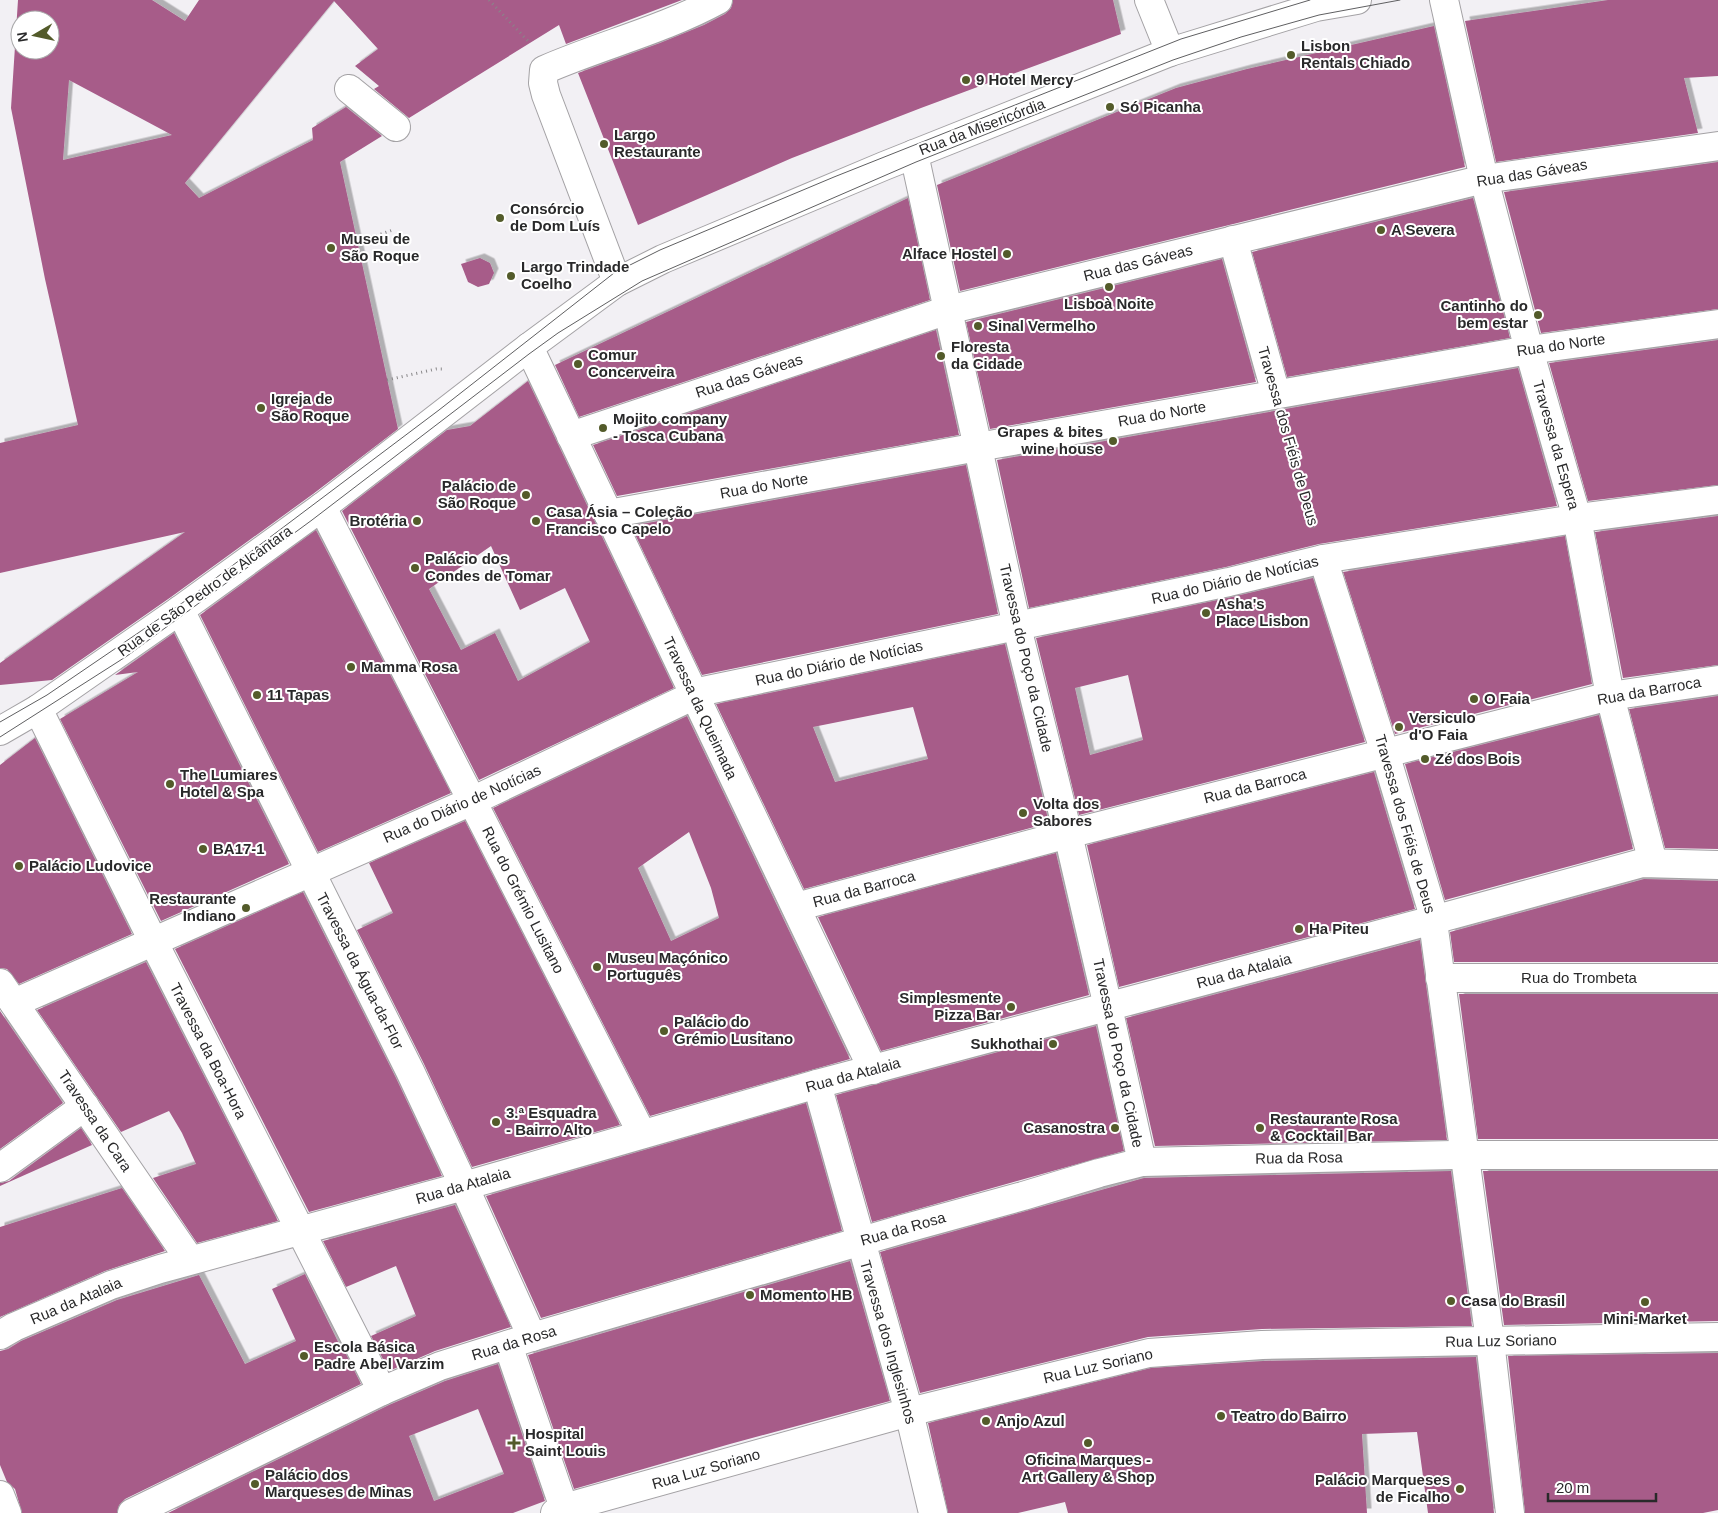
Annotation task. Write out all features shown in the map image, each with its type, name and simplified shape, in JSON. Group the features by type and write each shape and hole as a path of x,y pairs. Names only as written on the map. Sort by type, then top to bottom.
{"street":[{"path":"1149,0 1170,52"},
{"name":"Rua da Misericórdia","path":"617,282 663,259 914,154 1170,52 1316,7 1357,0"},
{"name":"Travessa da Espera","path":"1444,0 1484,179 1529,350 1577,518 1610,696 1653,863"},
{"path":"529,347 617,282 546,95 543,83 544,70 574,57 668,23 714,1"},
{"path":"349,90 396,127"},
{"name":"Rua das Gáveas","path":"571,436 948,310 1484,179 1718,146"},
{"name":"Travessa do Poço da Cidade","path":"914,154 1017,627 1068,834 1142,1162"},
{"name":"Travessa dos Fiéis de Deus","path":"1233,240 1276,394"},
{"name":"Rua do Norte","path":"608,514 1529,350 1718,324"},
{"name":"Travessa da Queimada","path":"529,347 873,1070"},
{"name":"Rua de São Pedro de Alcântara","path":"0,731 38,709 180,610 322,507 529,347"},
{"name":"Rua do Diário de Notícias","path":"7,993 153,941 472,801 703,691 1017,627 1323,560 1577,518 1718,500"},
{"name":"Rua do Grémio Lusitano","path":"322,507 642,1134"},
{"name":"Travessa dos Fiéis de Deus","path":"1323,560 1385,753 1431,907 1490,1341 1510,1513"},
{"name":"Travessa da Água-da-Flor","path":"180,610 410,1071 464,1186 520,1341 560,1511"},
{"name":"Rua da Barroca","path":"796,907 1068,834 1610,696 1718,680"},
{"name":"Travessa da Boa-Hora","path":"38,709 299,1231 382,1391"},
{"name":"Rua da Atalaia","path":"0,1335 14,1327 111,1285 190,1260 464,1186 818,1084 1642,863 1718,865"},
{"name":"Rua do Trombeta","path":"1440,978 1718,978"},
{"name":"Travessa da Cara","path":"7,993 190,1260"},
{"name":"Travessa dos Inglesinhos","path":"818,1084 860,1241 909,1412 933,1513"},
{"path":"0,1168 85,1106"},
{"name":"Rua da Rosa","path":"132,1513 382,1391 440,1366 860,1241 1142,1162 1464,1155 1718,1154"},
{"name":"Rua Luz Soriano","path":"560,1511 909,1412 1148,1353 1262,1345 1718,1337"},
{"path":"0,1496 8,1513"}],"path":[{"path":"489,0 530,43"},
{"path":"357,242 393,230"},
{"path":"387,380 436,369"},
{"name":"Travessa dos Fiéis de Deus","path":"1276,394 1323,560"}],"building":[{"path":"18,0 152,0 185,21 199,0 682,0 566,44 559,25 409,118 374,89 379,86 355,66 378,49 334,1 185,183 199,198 313,140 312,128 346,107 382,136 340,162 398,429 313,494 52,680 0,685 0,663 185,532 0,573 0,443 78,425 45,279 11,108 14,60 60,60 60,10 17,10","holes":["69,80 172,135 63,160"]},
{"path":"733,0 1113,0 1121,34 792,158 638,225 578,73 704,25 725,14 731,8"},
{"path":"1608,0 1718,0 1718,76 1684,78 1698,133 1496,162 1465,21"},
{"path":"1434,26 1465,167 960,291 937,185 1176,88 1247,69"},
{"path":"1718,162 1718,309 1541,333 1504,192"},
{"path":"908,198 930,300 579,417 555,365"},
{"path":"1473,198 1510,338 1287,377 1252,252"},
{"path":"480,258 490,263 494,273 489,284 478,287 468,282 461,264"},
{"path":"1222,259 1256,382 990,429 966,322"},
{"path":"936,330 959,435 617,496 593,445"},
{"path":"1718,340 1718,485 1588,501 1549,363"},
{"path":"1518,368 1557,506 1319,544 1226,567 1029,608 997,460"},
{"path":"528,381 674,688 479,780 342,511 447,430 470,426","holes":["491,546 520,610 565,588 590,642 518,681 495,633 461,650 429,589"]},
{"path":"966,465 998,614 702,675 631,526"},
{"path":"1718,516 1718,665 1623,678 1595,532"},
{"path":"316,530 451,793 318,852 200,615"},
{"path":"1565,536 1592,684 1395,734 1343,572"},
{"path":"1313,578 1365,742 1079,815 1036,638","holes":["1128,675 1143,740 1090,755 1075,688"]},
{"name":"The Lumiares Hotel & Spa","path":"174,633 289,864 161,921 60,719 138,672 115,675"},
{"path":"1005,644 1049,823 804,889 716,704","holes":["913,707 928,759 835,782 813,727"]},
{"path":"1718,696 1718,849 1665,848 1629,709"},
{"path":"1599,715 1633,849 1445,900 1405,764"},
{"path":"687,716 850,1059 650,1116 493,808","holes":["689,832 711,888 719,918 671,941 638,868"]},
{"name":"Palácio Ludovice","path":"35,738 132,934 19,984 7,969 0,968 0,765"},
{"path":"1374,772 1415,909 1119,987 1087,845"},
{"path":"465,821 620,1125 472,1167 424,1064 357,930 393,913 369,863"},
{"path":"1056,853 1089,995 881,1051 818,917"},
{"path":"1644,879 1718,881 1718,962 1454,962 1450,932"},
{"path":"303,892 396,1078 442,1176 309,1212 175,949"},
{"path":"1420,940 1447,1140 1155,1146 1126,1018"},
{"path":"146,962 278,1221 197,1243 153,1178 196,1164 182,1133 169,1111 121,1132 37,1010"},
{"path":"1459,994 1718,994 1718,1139 1478,1139"},
{"path":"0,1011 63,1103 0,1149"},
{"path":"1096,1026 1124,1151 872,1222 836,1095"},
{"path":"806,1103 842,1231 541,1318 486,1196"},
{"path":"81,1128 92,1145 0,1186 0,1183 9,1181"},
{"path":"1451,1171 1472,1326 1262,1329 1148,1337 920,1393 880,1252 1144,1178"},
{"path":"1483,1171 1718,1171 1718,1321 1504,1325"},
{"path":"122,1188 165,1251 105,1271 0,1317 0,1227"},
{"path":"455,1205 511,1327 435,1351 389,1371 371,1336 416,1316 396,1266 346,1287 323,1241"},
{"path":"850,1261 890,1401 574,1489 528,1355"},
{"path":"305,1274 361,1384 125,1499 119,1505 117,1513 22,1513 15,1489 7,1482 0,1465 0,1351 117,1300 199,1275 245,1364 296,1341 272,1289"},
{"path":"1718,1353 1718,1510 1703,1513 1525,1513 1508,1356"},
{"path":"1476,1357 1494,1513 1428,1513 1417,1432 1362,1434 1367,1513 1068,1513 1065,1502 1018,1513 948,1513 928,1423 1151,1368 1263,1361"},
{"path":"498,1364 545,1501 513,1513 168,1513 389,1405 445,1381","holes":["478,1409 504,1474 434,1501 409,1436"]}],"tram line":[{"path":"0,722 47,695 188,599 439,410 614,273 660,250 834,177 1181,39 1310,0"},
{"path":"0,737 127,656 312,520 529,354 558,333 642,281 916,162 1173,60 1241,37 1319,15 1400,0"}],"place":[{"name":"Lisbon Rentals Chiado","path":"1291,55"},
{"name":"9 Hotel Mercy","path":"966,80"},
{"name":"Só Picanha","path":"1110,107"},
{"name":"Largo Restaurante","path":"604,144"},
{"name":"Consórcio de Dom Luís","path":"500,218"},
{"name":"A Severa","path":"1381,230"},
{"name":"Museu de São Roque","path":"331,248"},
{"name":"Alface Hostel","path":"1007,254"},
{"name":"Largo Trindade Coelho","path":"511,276"},
{"name":"Lisboà Noite","path":"1109,287"},
{"name":"Cantinho do bem estar","path":"1538,315"},
{"name":"Sinal Vermelho","path":"978,326"},
{"name":"Floresta da Cidade","path":"941,356"},
{"name":"Comur Concerveira","path":"578,364"},
{"name":"Igreja de São Roque","path":"261,408"},
{"name":"Mojito company - Tosca Cubana","path":"603,428"},
{"name":"Grapes & bites wine house","path":"1113,441"},
{"name":"Palácio de São Roque","path":"526,495"},
{"name":"Brotéria","path":"417,521"},
{"name":"Casa Ásia – Coleção Francisco Capelo","path":"536,521"},
{"name":"Palácio dos Condes de Tomar","path":"415,568"},
{"name":"Asha's Place Lisbon","path":"1206,613"},
{"name":"Mamma Rosa","path":"351,667"},
{"name":"11 Tapas","path":"257,695"},
{"name":"O Faia","path":"1474,699"},
{"name":"Versiculo d'O Faia","path":"1399,727"},
{"name":"Zé dos Bois","path":"1425,759"},
{"name":"The Lumiares Hotel & Spa","path":"170,784"},
{"name":"Volta dos Sabores","path":"1023,813"},
{"name":"BA17-1","path":"203,849"},
{"name":"Palácio Ludovice","path":"19,866"},
{"name":"Restaurante Indiano","path":"246,908"},
{"name":"Ha Piteu","path":"1299,929"},
{"name":"Museu Maçónico Português","path":"597,967"},
{"name":"Simplesmente Pizza Bar","path":"1011,1007"},
{"name":"Palácio do Grémio Lusitano","path":"664,1031"},
{"name":"Sukhothai","path":"1053,1044"},
{"name":"3.ª Esquadra - Bairro Alto","path":"496,1122"},
{"name":"Casanostra","path":"1115,1128"},
{"name":"Restaurante Rosa & Cocktail Bar","path":"1260,1128"},
{"name":"Momento HB","path":"750,1295"},
{"name":"Casa do Brasil","path":"1451,1301"},
{"name":"Mini-Market","path":"1645,1302"},
{"name":"Escola Básica Padre Abel Varzim","path":"304,1356"},
{"name":"Teatro do Bairro","path":"1221,1416"},
{"name":"Anjo Azul","path":"986,1421"},
{"name":"Hospital Saint Louis","path":"514,1443"},
{"name":"Oficina Marques - Art Gallery & Shop","path":"1088,1443"},
{"name":"Palácio dos Marqueses de Minas","path":"255,1484"},
{"name":"Palácio Marqueses de Ficalho","path":"1460,1489"}]}
